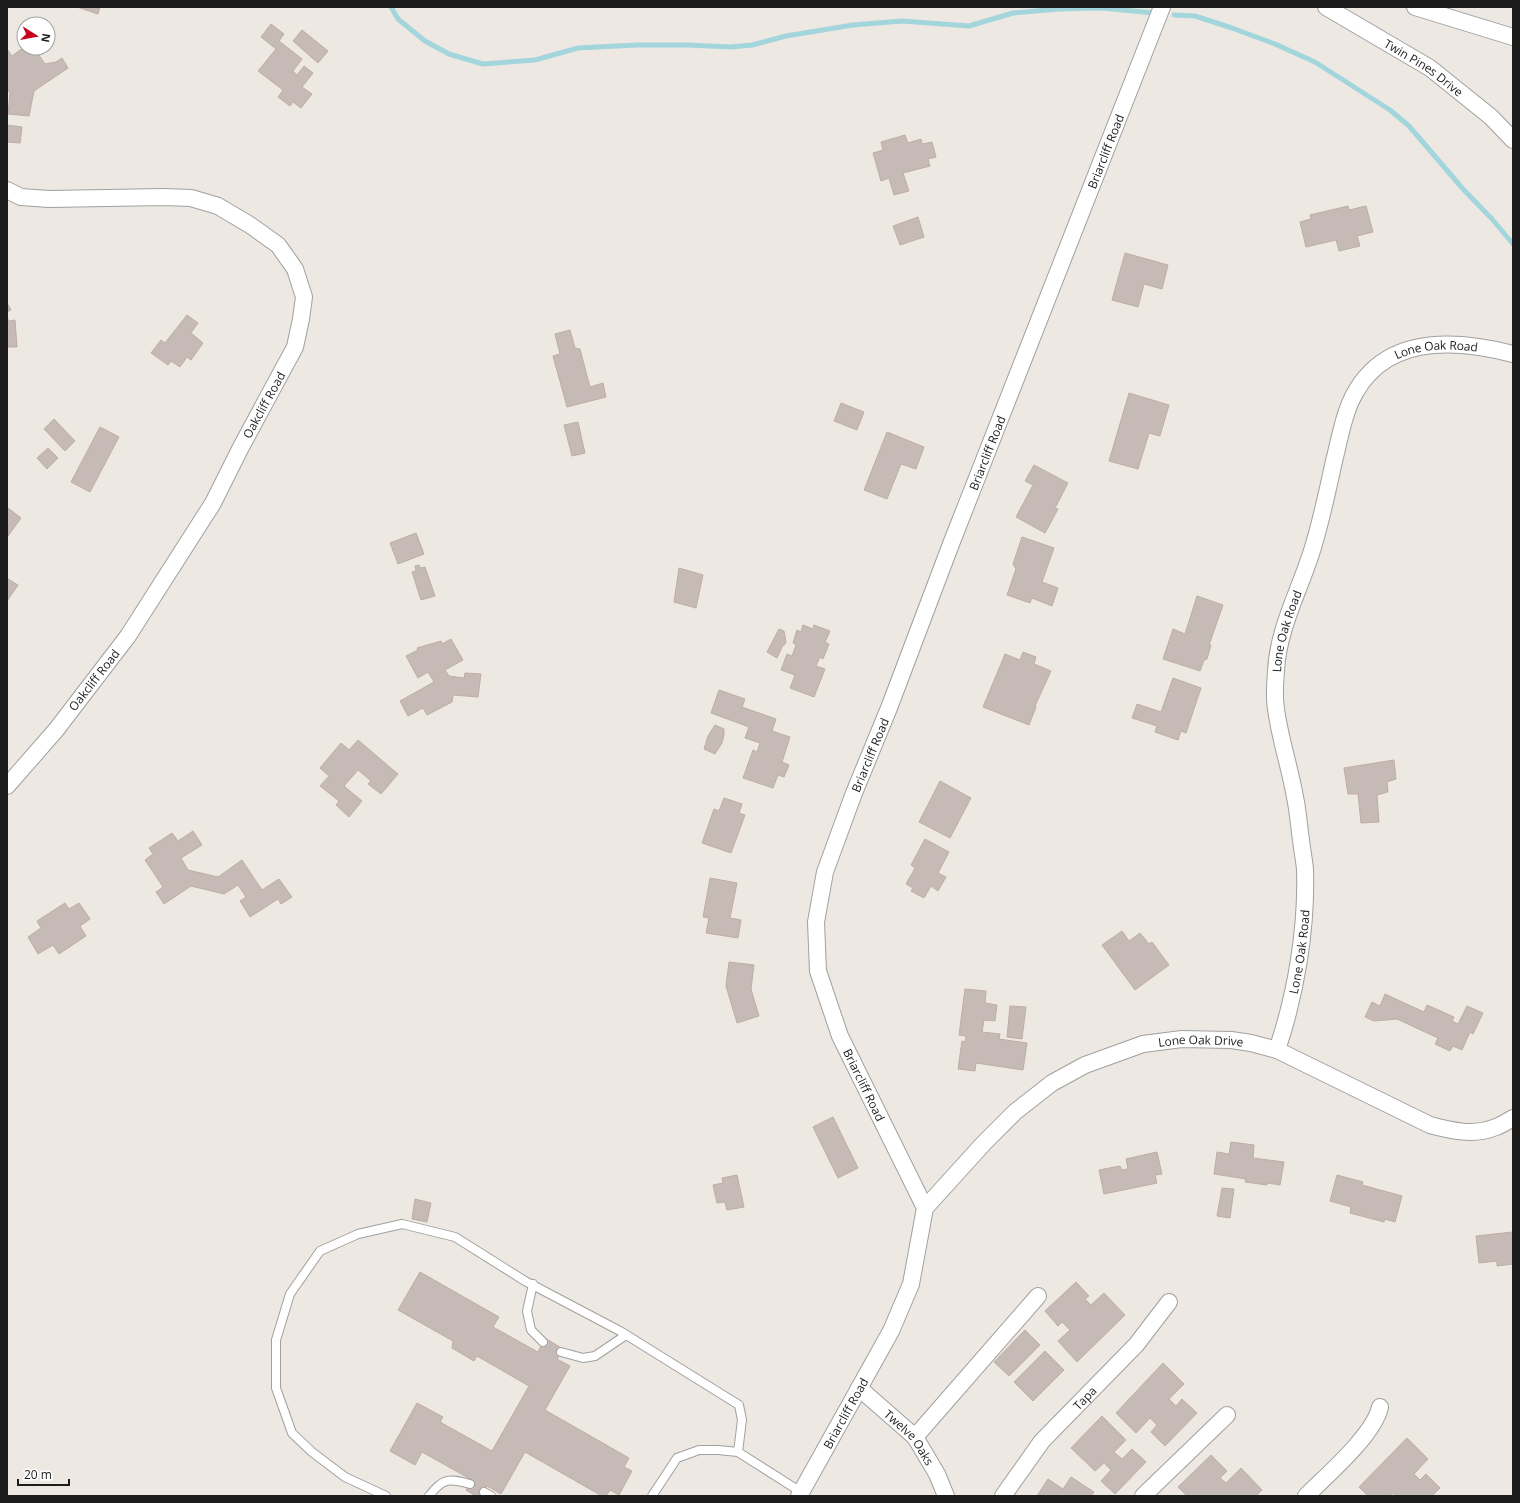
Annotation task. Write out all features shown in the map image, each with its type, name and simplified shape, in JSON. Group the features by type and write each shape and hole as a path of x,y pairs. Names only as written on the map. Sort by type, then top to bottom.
{"street":[{"name":"Briarcliff Road","path":"800,1494 891,1331 911,1284 925,1208 840,1036 818,971 816,922 825,872 854,793 889,708 951,544 1162,7"},
{"name":"Twin Pines Drive","path":"1326,7 1430,68 1491,117 1513,140"},
{"path":"1415,7 1513,36"},
{"name":"Oakcliff Road","path":"7,190 21,197 49,199 118,196 191,198 218,206 278,245 295,269 304,297 295,347 213,503 128,636 56,730 7,786"},
{"name":"Lone Oak Road","path":"1277,1050 1288,1019 1297,972 1304,915 1305,868 1295,796 1276,707 1276,669 1284,630 1314,545 1343,422 1350,402 1364,380 1380,363 1400,352 1433,345 1473,345 1513,354"},
{"name":"Lone Oak Drive","path":"925,1208 984,1143 1015,1112 1052,1083 1085,1065 1143,1044 1182,1039 1231,1040 1251,1043 1277,1050 1430,1125 1454,1131 1473,1132 1496,1127 1513,1118"},
{"path":"916,1437 1038,1296"},
{"name":"Tapa","path":"1003,1496 1042,1441 1136,1345 1169,1302"},
{"name":"Twelve Oaks","path":"860,1388 916,1437 937,1474 946,1496"},
{"path":"1306,1496 1358,1444 1378,1416 1380,1407"},
{"path":"1143,1496 1228,1415"}],"lane":[{"path":"386,1496 345,1477 312,1452 292,1433 276,1388 276,1340 290,1294 320,1251 358,1234 402,1224 454,1237 533,1284 626,1335 739,1405 742,1420 738,1452"},
{"path":"533,1284 527,1311 531,1330 543,1342"},
{"path":"561,1352 583,1358 595,1356 626,1335"},
{"path":"652,1496 677,1458 699,1450 738,1452 800,1494"},
{"path":"429,1496 438,1485 446,1480 470,1484"}],"building":[{"path":"77,7 100,7 98,14"},
{"path":"271,24 284,34 279,41 302,59 293,71 297,75 304,66 313,73 302,87 312,94 301,108 293,102 290,106 278,97 283,90 258,71 276,49 261,37"},
{"path":"302,30 328,51 318,63 293,41"},
{"path":"7,49 12,56 16,53 16,56 40,56 45,64 56,62 62,58 68,68 34,91 29,116 8,114 10,93 7,89"},
{"path":"7,125 22,127 20,143 7,142"},
{"path":"905,135 908,143 921,139 922,144 932,142 936,157 928,159 930,166 903,173 909,191 894,195 889,178 881,181 873,153 883,150 881,142"},
{"path":"1348,206 1349,210 1366,206 1373,232 1357,236 1360,246 1339,251 1336,240 1306,247 1300,222 1311,219 1310,215"},
{"path":"918,217 924,237 900,245 893,226"},
{"path":"1125,253 1168,265 1162,289 1144,284 1138,307 1112,300"},
{"path":"7,303 11,310 7,312"},
{"path":"7,312 8,321 15,320 17,347 7,347"},
{"path":"187,315 198,323 191,333 203,343 191,360 187,357 180,367 171,361 168,365 151,353 161,340 165,343"},
{"path":"570,330 575,348 580,349 590,387 603,383 606,397 567,407 553,356 560,354 555,334"},
{"path":"1129,393 1169,405 1160,436 1149,433 1138,469 1109,461"},
{"path":"841,403 864,412 857,430 834,421"},
{"path":"54,419 75,441 65,451 44,429"},
{"path":"578,422 585,453 572,456 564,425"},
{"path":"100,427 119,437 90,492 71,482"},
{"path":"887,432 924,447 916,469 901,464 887,499 864,490"},
{"path":"48,448 58,458 47,469 37,458"},
{"path":"1034,465 1068,483 1055,508 1058,509 1045,533 1016,517 1033,485 1025,481"},
{"path":"8,508 21,518 8,536 7,509"},
{"path":"416,533 424,554 398,564 390,543"},
{"path":"1022,537 1054,548 1042,582 1058,588 1052,606 1032,598 1030,603 1007,595 1016,569 1013,564"},
{"path":"419,565 420,568 425,567 435,596 421,600 412,572 416,571 415,566"},
{"path":"679,568 703,575 696,608 674,602"},
{"path":"8,579 18,585 7,601 7,581"},
{"path":"1197,596 1223,605 1209,645 1211,645 1207,659 1204,660 1200,671 1163,659 1173,629 1185,634"},
{"path":"803,625 813,629 814,625 830,631 825,642 829,644 823,659 820,657 816,666 825,669 814,697 790,688 795,675 781,670 787,654 792,656 796,645 793,643 797,630 801,632"},
{"path":"779,629 784,631 786,643 782,647 777,658 767,652"},
{"path":"451,639 463,660 445,670 449,676 464,678 465,673 481,674 478,697 453,695 452,702 427,715 423,708 408,716 400,701 434,682 428,672 418,678 406,656 418,650 417,648 441,641 442,644"},
{"path":"1023,652 1036,657 1034,664 1051,671 1035,706 1036,707 1029,725 983,707 1005,654 1020,660"},
{"path":"1173,678 1201,688 1186,733 1181,731 1178,740 1155,732 1157,726 1132,718 1137,704 1161,712"},
{"path":"719,690 745,699 742,707 776,719 772,731 790,737 782,762 789,765 784,777 778,775 773,788 743,778 753,750 757,752 760,743 745,738 749,727 711,713"},
{"path":"715,725 724,729 724,735 722,743 715,754 704,749 708,736"},
{"path":"358,740 398,774 381,794 368,784 371,781 358,770 344,786 362,801 349,817 336,805 339,801 320,786 329,776 320,768 341,743 349,750"},
{"path":"1394,760 1396,779 1387,782 1388,792 1377,795 1379,822 1361,823 1358,794 1348,794 1344,768"},
{"path":"940,781 971,798 950,838 919,822"},
{"path":"724,798 742,804 739,813 745,815 731,853 702,843 714,809 719,811"},
{"path":"193,831 202,845 181,858 188,870 218,877 242,860 262,890 279,879 292,897 281,904 278,899 250,917 240,901 246,897 238,885 224,894 191,886 164,904 156,892 163,887 145,860 153,854 149,848 172,833 178,841"},
{"path":"925,839 949,852 938,873 946,877 938,891 931,886 924,898 911,891 913,888 906,884 915,868 911,865"},
{"path":"710,878 737,883 730,918 741,920 738,938 706,933 709,918 703,917"},
{"path":"65,903 69,909 79,903 90,919 80,926 86,936 59,954 53,945 38,954 28,937 41,928 37,921"},
{"path":"1122,931 1129,941 1140,933 1149,944 1152,942 1169,965 1135,990 1102,945"},
{"path":"729,962 754,965 751,989 759,1016 737,1023 726,986"},
{"path":"965,989 986,991 985,1003 997,1005 995,1021 984,1020 982,1032 1000,1034 999,1039 1027,1043 1023,1070 976,1063 975,1071 958,1069 962,1041 965,1042 966,1036 959,1035"},
{"path":"1385,994 1424,1012 1427,1005 1454,1017 1452,1021 1458,1024 1467,1006 1483,1013 1473,1034 1470,1032 1462,1050 1453,1046 1450,1051 1435,1044 1438,1038 1397,1019 1374,1021 1365,1017 1372,1002 1380,1006"},
{"path":"1010,1006 1026,1007 1022,1039 1007,1037"},
{"path":"833,1117 858,1168 838,1178 813,1127"},
{"path":"1231,1142 1254,1145 1253,1158 1284,1162 1280,1185 1245,1182 1246,1179 1214,1174 1217,1152 1229,1154"},
{"path":"1157,1152 1162,1174 1155,1175 1157,1183 1104,1194 1099,1170 1120,1166 1122,1170 1128,1169 1126,1159"},
{"path":"737,1175 744,1207 727,1210 725,1202 717,1203 713,1185 723,1183 722,1178"},
{"path":"1337,1175 1363,1182 1362,1185 1402,1196 1395,1222 1385,1219 1384,1222 1350,1213 1351,1207 1330,1201"},
{"path":"1222,1188 1234,1189 1230,1218 1217,1216"},
{"path":"415,1199 431,1203 427,1222 412,1219"},
{"path":"1513,1232 1513,1264 1497,1266 1497,1261 1479,1263 1476,1236"},
{"path":"420,1272 499,1317 493,1327 538,1352 545,1338 563,1349 557,1359 570,1366 545,1410 629,1458 624,1467 632,1471 619,1495 610,1490 606,1496 602,1496 525,1452 501,1494 487,1486 482,1496 476,1496 466,1490 472,1480 422,1452 415,1465 390,1451 417,1403 443,1417 440,1422 492,1451 529,1386 477,1356 474,1361 452,1348 453,1341 398,1310"},
{"path":"1076,1282 1089,1296 1085,1299 1091,1305 1104,1293 1125,1315 1077,1362 1058,1341 1070,1330 1062,1322 1058,1326 1045,1311"},
{"path":"1025,1330 1040,1345 1009,1376 994,1362"},
{"path":"1045,1351 1064,1370 1033,1401 1014,1382"},
{"path":"1163,1363 1184,1384 1169,1399 1176,1406 1182,1399 1197,1413 1165,1446 1151,1432 1157,1425 1150,1418 1136,1433 1116,1413"},
{"path":"1102,1416 1126,1440 1114,1452 1122,1459 1132,1449 1146,1462 1115,1494 1101,1481 1111,1470 1104,1463 1095,1471 1071,1448"},
{"path":"1407,1438 1428,1459 1414,1474 1420,1480 1426,1474 1440,1488 1432,1496 1396,1496 1393,1493 1391,1496 1368,1496 1359,1487"},
{"path":"1211,1455 1227,1471 1220,1478 1226,1483 1241,1468 1262,1490 1256,1496 1187,1496 1178,1487"},
{"path":"1071,1477 1094,1492 1091,1496 1037,1496 1048,1479 1063,1489"}],"waterway":[{"path":"391,7 398,19 425,41 449,54 483,64 535,60 578,48 637,45 731,47 752,45 786,36 853,25 902,21 969,26 1013,13 1059,9 1102,8 1154,13"},
{"path":"1174,15 1195,16 1275,44 1315,62 1390,110 1409,126 1513,244"}]}
